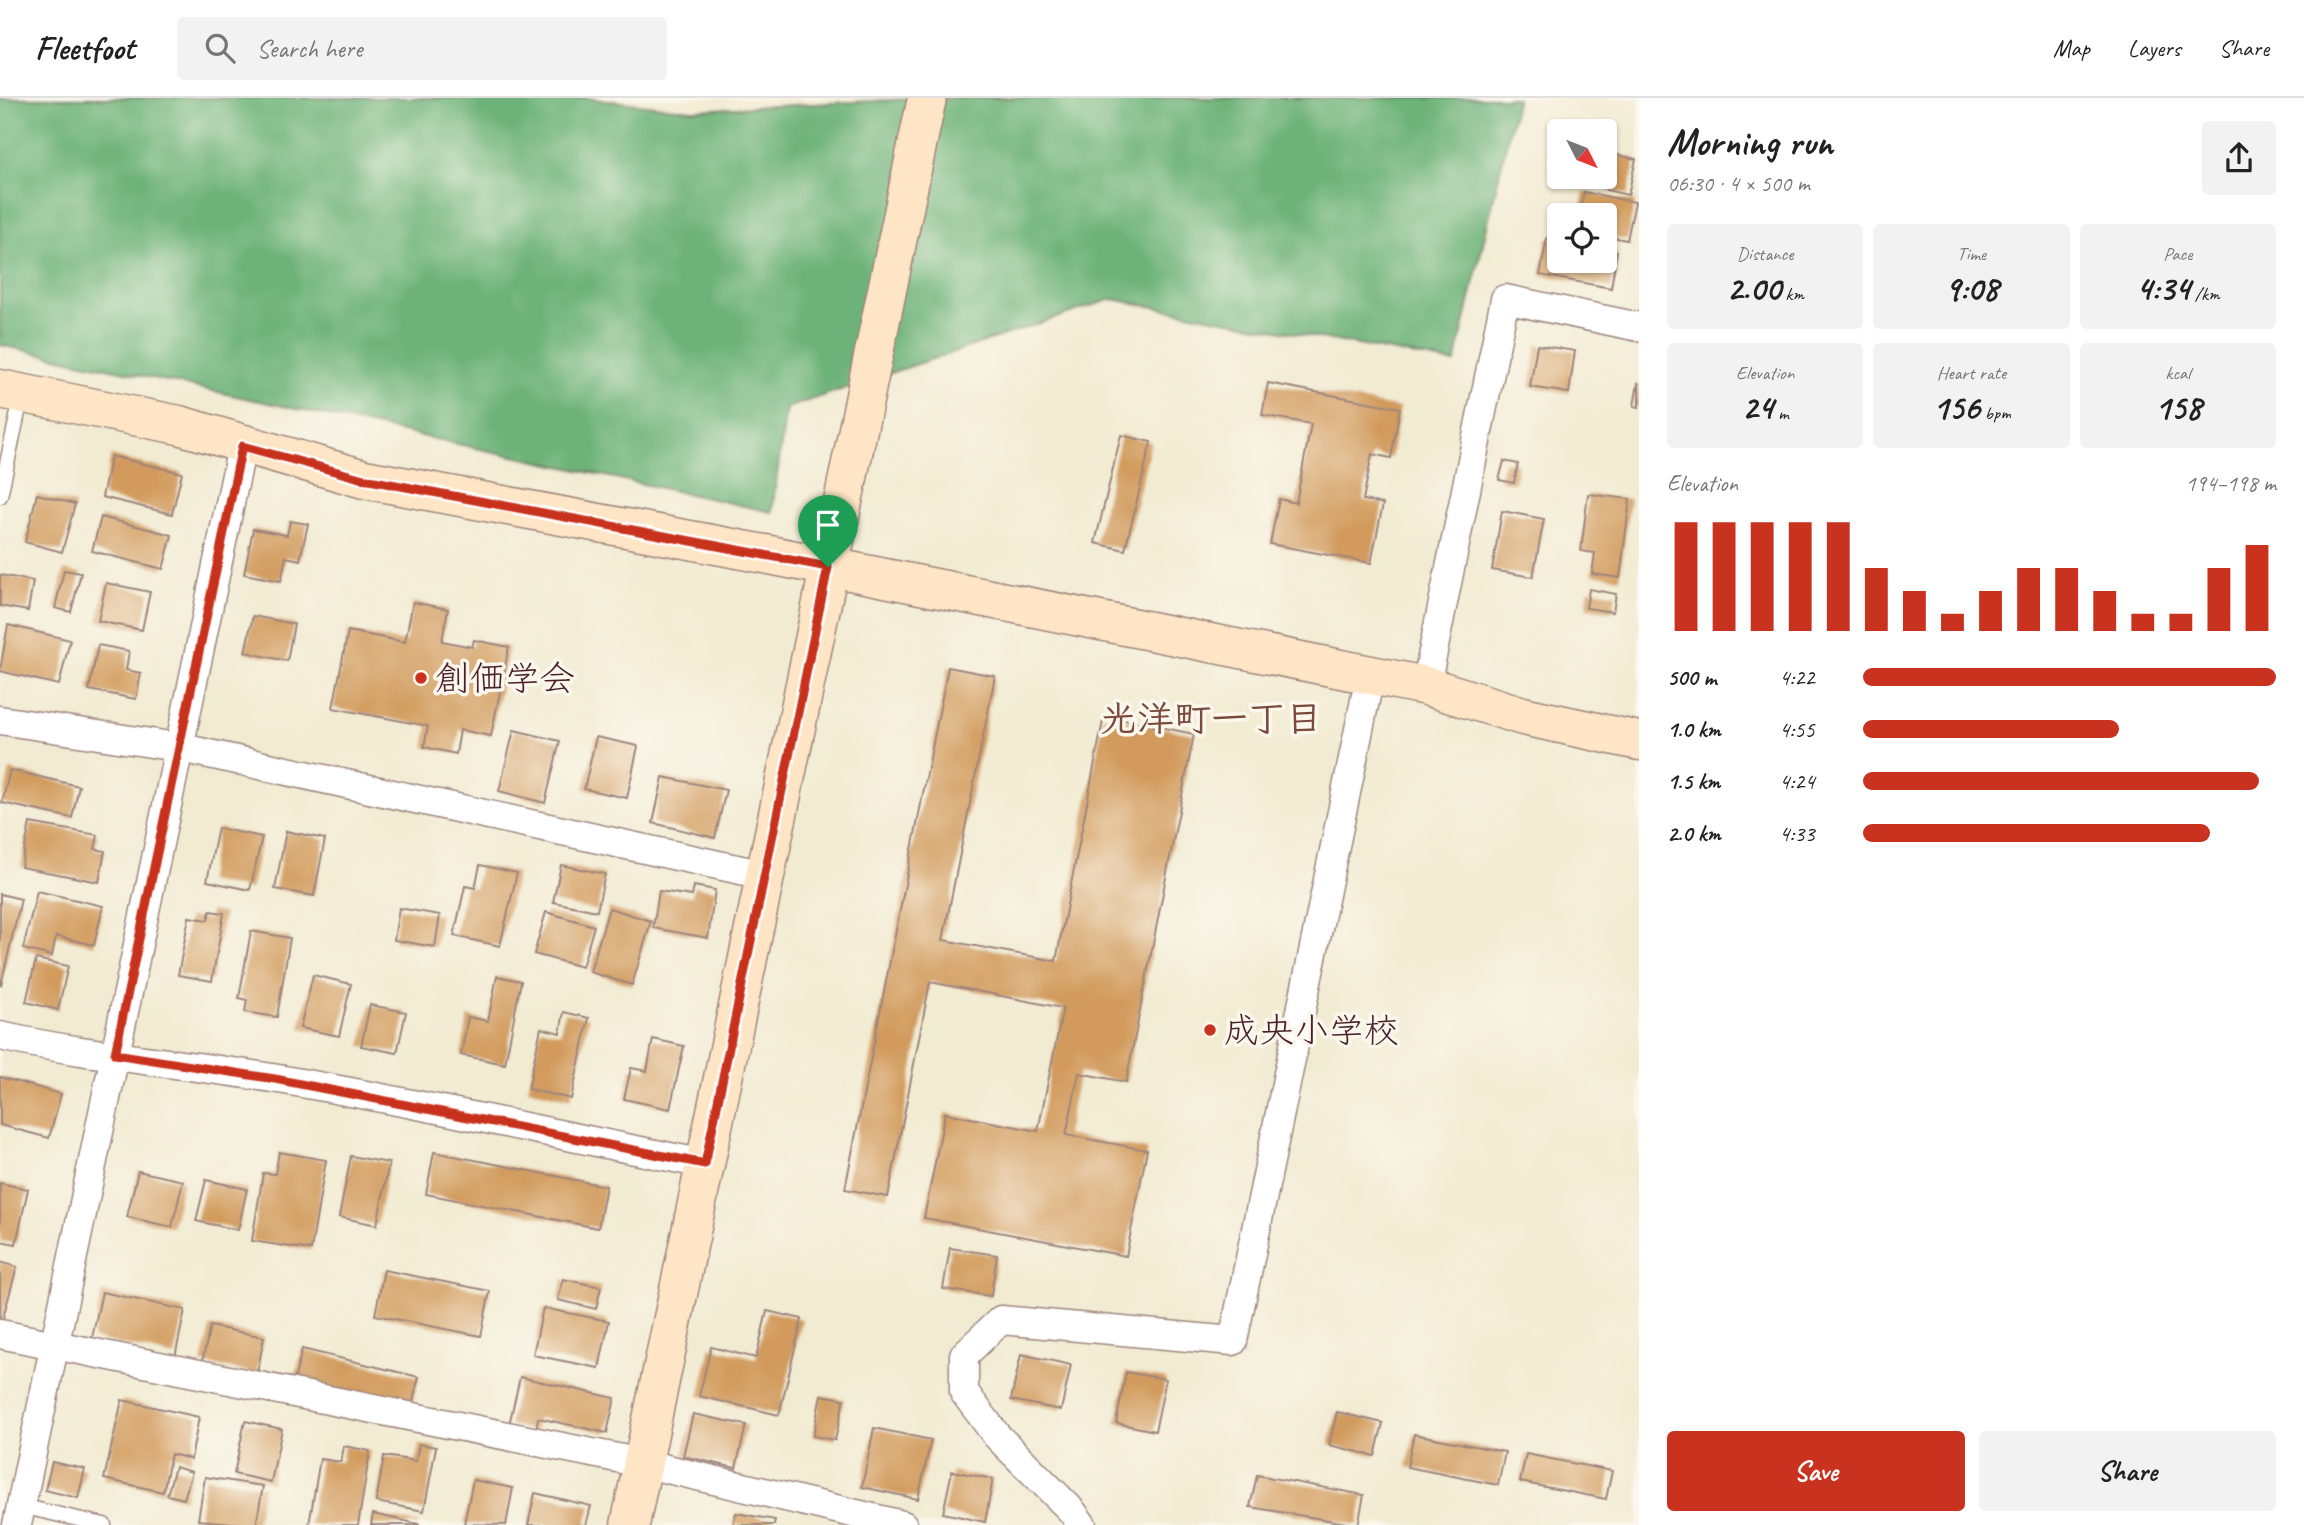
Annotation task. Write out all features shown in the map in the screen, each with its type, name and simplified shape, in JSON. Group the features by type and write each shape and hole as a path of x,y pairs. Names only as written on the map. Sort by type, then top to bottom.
{"street":[{"path":"630,1525 927,98"},
{"path":"1426,686 1505,299 1639,327"},
{"path":"11,391 178,425 242,446 364,479 828,567 1426,686 1523,716 1639,741"},
{"path":"19,1516 177,747 242,446"},
{"path":"1082,1525 1071,1510 997,1436 964,1392 964,1355 1001,1320 1233,1341 1370,676"},
{"path":"0,720 177,747 764,876"},
{"path":"0,1036 58,1049 115,1054 275,1079 705,1164"},
{"path":"0,1334 642,1463 903,1525"}],"lane":[{"path":"0,496 11,391"},
{"path":"19,1516 104,1525"}],"green space":[{"path":"0,98 584,98 692,110 933,98 1517,98 1455,363 1112,299 786,408 772,512 0,345"}],"building":[{"path":"1617,155 1636,159 1628,195 1606,190 1617,189"},
{"path":"1584,192 1635,202 1627,240 1617,238 1617,203 1582,203"},
{"path":"1547,238 1547,273 1613,273 1611,288 1540,275"},
{"path":"1537,345 1575,351 1569,393 1530,387"},
{"path":"1268,383 1400,408 1391,458 1372,454 1363,500 1383,504 1371,563 1270,544 1279,499 1296,503 1311,424 1262,415"},
{"path":"1639,384 1639,407 1634,406"},
{"path":"1121,435 1151,442 1125,550 1095,543"},
{"path":"111,456 182,473 172,514 102,497"},
{"path":"1504,461 1518,464 1514,483 1499,480"},
{"path":"37,494 75,504 62,552 25,542"},
{"path":"1588,494 1630,499 1620,578 1592,574 1595,553 1581,551"},
{"path":"1502,511 1544,519 1533,577 1492,570"},
{"path":"101,517 172,535 163,569 92,551"},
{"path":"290,521 308,524 300,560 286,557 281,581 244,574 253,529 287,535"},
{"path":"64,570 81,573 71,612 55,608"},
{"path":"0,575 33,581 28,611 0,606"},
{"path":"106,583 150,592 142,630 98,621"},
{"path":"1589,589 1616,594 1613,612 1586,608"},
{"name":"創価学会","path":"413,602 448,609 442,641 472,647 474,640 509,647 491,736 460,730 456,754 424,747 428,726 333,708 348,631 405,642"},
{"path":"253,616 294,624 287,661 245,652"},
{"path":"8,625 70,640 59,685 0,671"},
{"path":"98,645 129,651 126,670 141,673 136,699 89,690"},
{"path":"948,667 995,676 943,940 1056,961 1104,716 1194,734 1126,1082 1079,1073 1066,1135 1147,1150 1126,1256 924,1218 945,1113 1038,1131 1063,1008 930,982 888,1197 845,1189"},
{"path":"514,730 560,741 545,803 499,791"},
{"path":"596,737 638,746 627,798 584,789"},
{"path":"10,770 79,786 72,818 2,803"},
{"path":"663,777 726,790 715,838 653,823"},
{"path":"30,823 98,835 95,849 105,851 99,882 21,867"},
{"path":"218,828 262,837 250,890 207,881"},
{"path":"286,831 325,839 314,896 275,889"},
{"path":"480,865 517,873 500,946 454,936 465,886 475,888"},
{"path":"561,865 605,874 597,911 553,902"},
{"path":"694,886 715,890 708,938 653,928 659,891 692,896"},
{"path":"37,891 103,906 94,945 56,936 52,956 23,949"},
{"path":"0,894 21,899 1,985 0,985"},
{"path":"399,908 440,915 435,947 394,940"},
{"path":"609,908 651,921 632,985 590,972"},
{"path":"210,911 224,913 212,981 178,975 189,917 208,920"},
{"path":"546,912 594,926 582,967 534,954"},
{"path":"251,931 290,938 277,1017 245,1012 247,1000 239,998"},
{"path":"36,959 68,966 58,1010 26,1002"},
{"path":"313,975 351,984 339,1036 300,1028"},
{"path":"497,976 521,981 505,1064 461,1055 468,1017 488,1021"},
{"path":"370,1005 406,1012 397,1053 361,1046"},
{"path":"564,1012 589,1018 571,1099 528,1089 541,1028 560,1033"},
{"path":"653,1039 684,1046 670,1109 624,1099 631,1068 647,1071"},
{"path":"0,1077 61,1094 49,1138 0,1125"},
{"path":"279,1152 326,1160 311,1250 252,1241 263,1173 275,1174"},
{"path":"434,1152 606,1186 598,1228 426,1194"},
{"path":"351,1156 389,1163 377,1225 339,1217"},
{"path":"138,1171 183,1181 172,1227 127,1217"},
{"path":"206,1180 247,1189 238,1230 196,1221"},
{"path":"0,1183 28,1189 16,1244 0,1241"},
{"path":"950,1248 997,1255 991,1296 943,1289"},
{"path":"0,1262 17,1267 1,1325 0,1325"},
{"path":"384,1270 490,1291 481,1336 375,1315"},
{"path":"563,1279 601,1287 596,1309 558,1300"},
{"path":"102,1292 185,1310 175,1357 92,1338"},
{"path":"543,1308 609,1321 599,1368 533,1355"},
{"path":"767,1311 802,1319 779,1415 699,1396 711,1347 756,1358"},
{"path":"210,1326 264,1337 257,1374 202,1363"},
{"path":"302,1349 419,1377 411,1409 294,1381"},
{"path":"1021,1354 1071,1365 1061,1410 1011,1400"},
{"path":"1126,1372 1166,1379 1155,1431 1116,1423"},
{"path":"520,1377 615,1398 607,1433 538,1418 536,1431 509,1425"},
{"path":"821,1395 844,1399 835,1440 813,1436"},
{"path":"122,1400 199,1417 191,1459 171,1454 163,1492 104,1479"},
{"path":"1337,1412 1383,1423 1375,1456 1329,1445"},
{"path":"693,1414 746,1425 736,1468 683,1456"},
{"path":"245,1421 282,1429 271,1482 234,1474"},
{"path":"874,1428 931,1440 918,1499 862,1487"},
{"path":"1414,1434 1505,1452 1498,1485 1407,1467"},
{"path":"419,1444 436,1447 424,1511 376,1502 384,1456 416,1461"},
{"path":"344,1446 370,1451 358,1525 309,1525 320,1459 341,1462"},
{"path":"1526,1454 1612,1471 1606,1499 1520,1482"},
{"path":"52,1462 85,1469 78,1498 45,1490"},
{"path":"175,1467 192,1472 184,1499 167,1495"},
{"path":"952,1471 993,1479 985,1522 943,1513"},
{"path":"1257,1475 1364,1495 1358,1525 1250,1507"},
{"path":"205,1477 263,1486 256,1525 198,1520"},
{"path":"473,1480 513,1488 506,1525 464,1524"},
{"path":"535,1493 591,1506 586,1525 528,1525"},
{"path":"736,1513 775,1520 774,1525 733,1525"},
{"path":"373,1514 419,1524 419,1525 371,1525"}],"place":[{"name":"創価学会","path":"421,678"},
{"name":"成央小学校","path":"1210,1030"}],"district":[{"name":"光洋町一丁目","path":"1211,718"}],"route":[{"path":"242,446 364,479 828,567 705,1164 275,1079 115,1054 242,446"}]}
